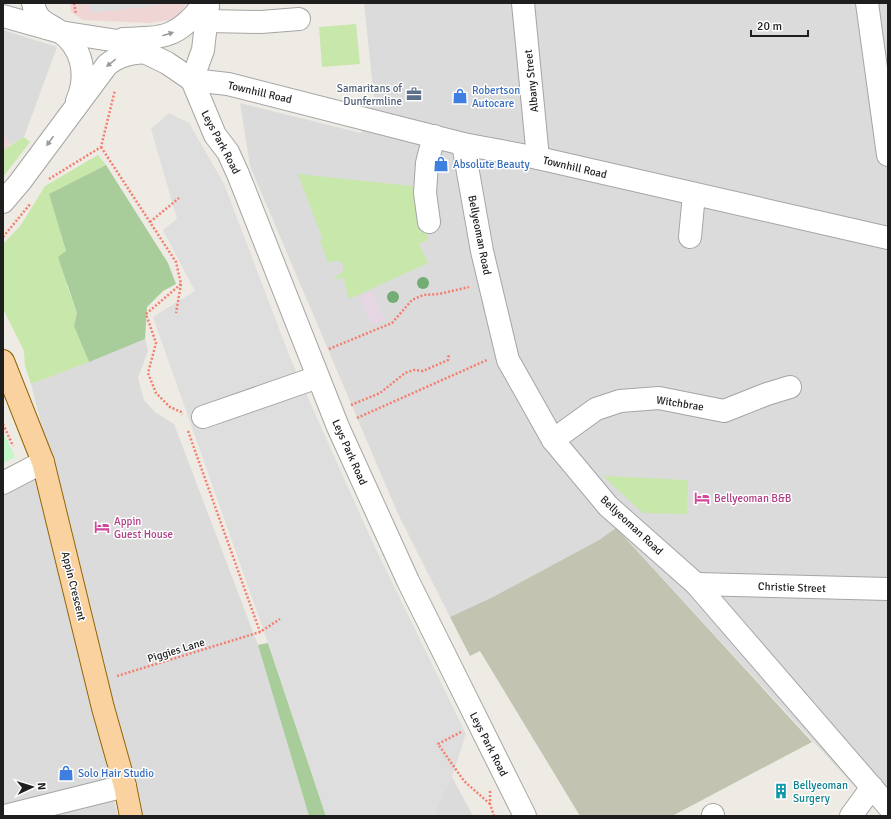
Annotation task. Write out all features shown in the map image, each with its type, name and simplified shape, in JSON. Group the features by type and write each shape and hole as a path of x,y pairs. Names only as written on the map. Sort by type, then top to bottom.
{"main road":[{"name":"Appin Crescent","path":"3,361 43,462 97,682 125,786 131,816"}],"street":[{"path":"3,10 13,8 21,3"},
{"path":"33,3 41,20 60,32 74,46 83,64 82,82 79,96 73,110"},
{"name":"Albany Street","path":"523,3 538,158"},
{"path":"867,3 888,155"},
{"path":"3,16 60,32 115,39 148,38 175,32 206,9 261,22 299,19"},
{"path":"115,39 147,52 168,63 192,80 203,50 206,9"},
{"path":"3,202 20,182 107,65 112,60 131,53 147,52"},
{"name":"Townhill Road","path":"192,80 228,84 463,144 538,158 888,238"},
{"name":"Leys Park Road","path":"192,80 215,135 228,152 238,174 335,419 408,581 525,816"},
{"path":"429,222 425,193 427,163 434,136"},
{"name":"Bellyeoman Road","path":"463,144 482,251 508,360 553,440 608,506 696,584 888,806"},
{"path":"690,237 694,194"},
{"path":"191,421 318,377"},
{"name":"Witchbrae","path":"553,440 596,409 620,401 659,398 724,411 767,394 790,387"},
{"path":"3,483 43,462"},
{"name":"Christie Street","path":"696,584 888,589"},
{"path":"5,816 125,786"},
{"path":"851,816 872,788"}],"path":[{"path":"48,180 100,147 117,83"},
{"path":"100,147 176,262 181,284 176,313"},
{"path":"150,222 179,198"},
{"path":"3,237 32,201"},
{"path":"181,284 146,314 156,343 148,373 156,393 170,407 181,412 191,421 260,632"},
{"path":"310,356 392,323 412,300 423,295 470,288"},
{"path":"335,419 363,401 380,393 405,372 414,370 423,371 448,360 449,354"},
{"path":"335,419 489,359"},
{"name":"Piggies Lane","path":"97,682 260,632 280,619"},
{"path":"464,731 438,744 464,781 490,804"},
{"path":"491,787 489,794 490,804 494,816"}],"shaded area":[{"path":"70,3 187,3 179,14 170,20 148,23 83,20 71,12"},
{"path":"90,3 178,3 91,13"},
{"path":"364,3 888,3 888,816 882,816 616,528 599,540 493,597 450,617 398,514 250,166 240,103 361,133 374,98"},
{"path":"3,30 57,47 24,137 10,145 3,132"},
{"path":"169,113 189,123 224,184 291,360 372,541 466,734 452,777 432,816 326,816 268,643 153,317 195,291 163,230 177,219 151,129"},
{"path":"3,132 10,145 3,150"},
{"path":"372,291 385,320 372,325 360,297"},
{"path":"145,339 148,351 138,378 144,400 155,412 174,424 258,645 309,816 139,816 31,384"},
{"path":"42,457 118,816 3,816 3,477"},
{"path":"616,528 812,742 672,816 580,816 480,651 470,656 450,617 493,597 599,540"},
{"path":"452,777 473,816 432,816"}],"green space":[{"path":"356,24 360,64 322,67 319,27"},
{"path":"24,137 30,142 3,177 3,150"},
{"path":"98,155 106,165 49,194 66,251 67,286 77,313 74,326 89,362 31,384 25,366 24,351 3,309 3,244 21,225 45,186"},
{"path":"106,165 168,263 176,284 163,291 147,307 145,339 89,362 74,326 77,313 58,257 66,251 49,194"},
{"path":"298,174 421,187 428,240 419,244 428,263 349,299 343,277 335,280 334,278 343,272 343,264 338,261 328,263 320,241 322,238"},
{"path":"3,432 15,457 3,463"},
{"path":"603,476 688,480 687,514 643,513"},
{"path":"268,643 326,816 309,816 258,645"}],"place":[{"name":"Samaritans of Dunfermline","path":"414,94"},
{"name":"Robertson Autocare","path":"460,96"},
{"name":"Absolute Beauty","path":"441,164"},
{"name":"Bellyeoman B&B","path":"702,498"},
{"name":"Appin Guest House","path":"102,527"},
{"name":"Solo Hair Studio","path":"66,773"},
{"name":"Bellyeoman Surgery","path":"781,791"}]}
